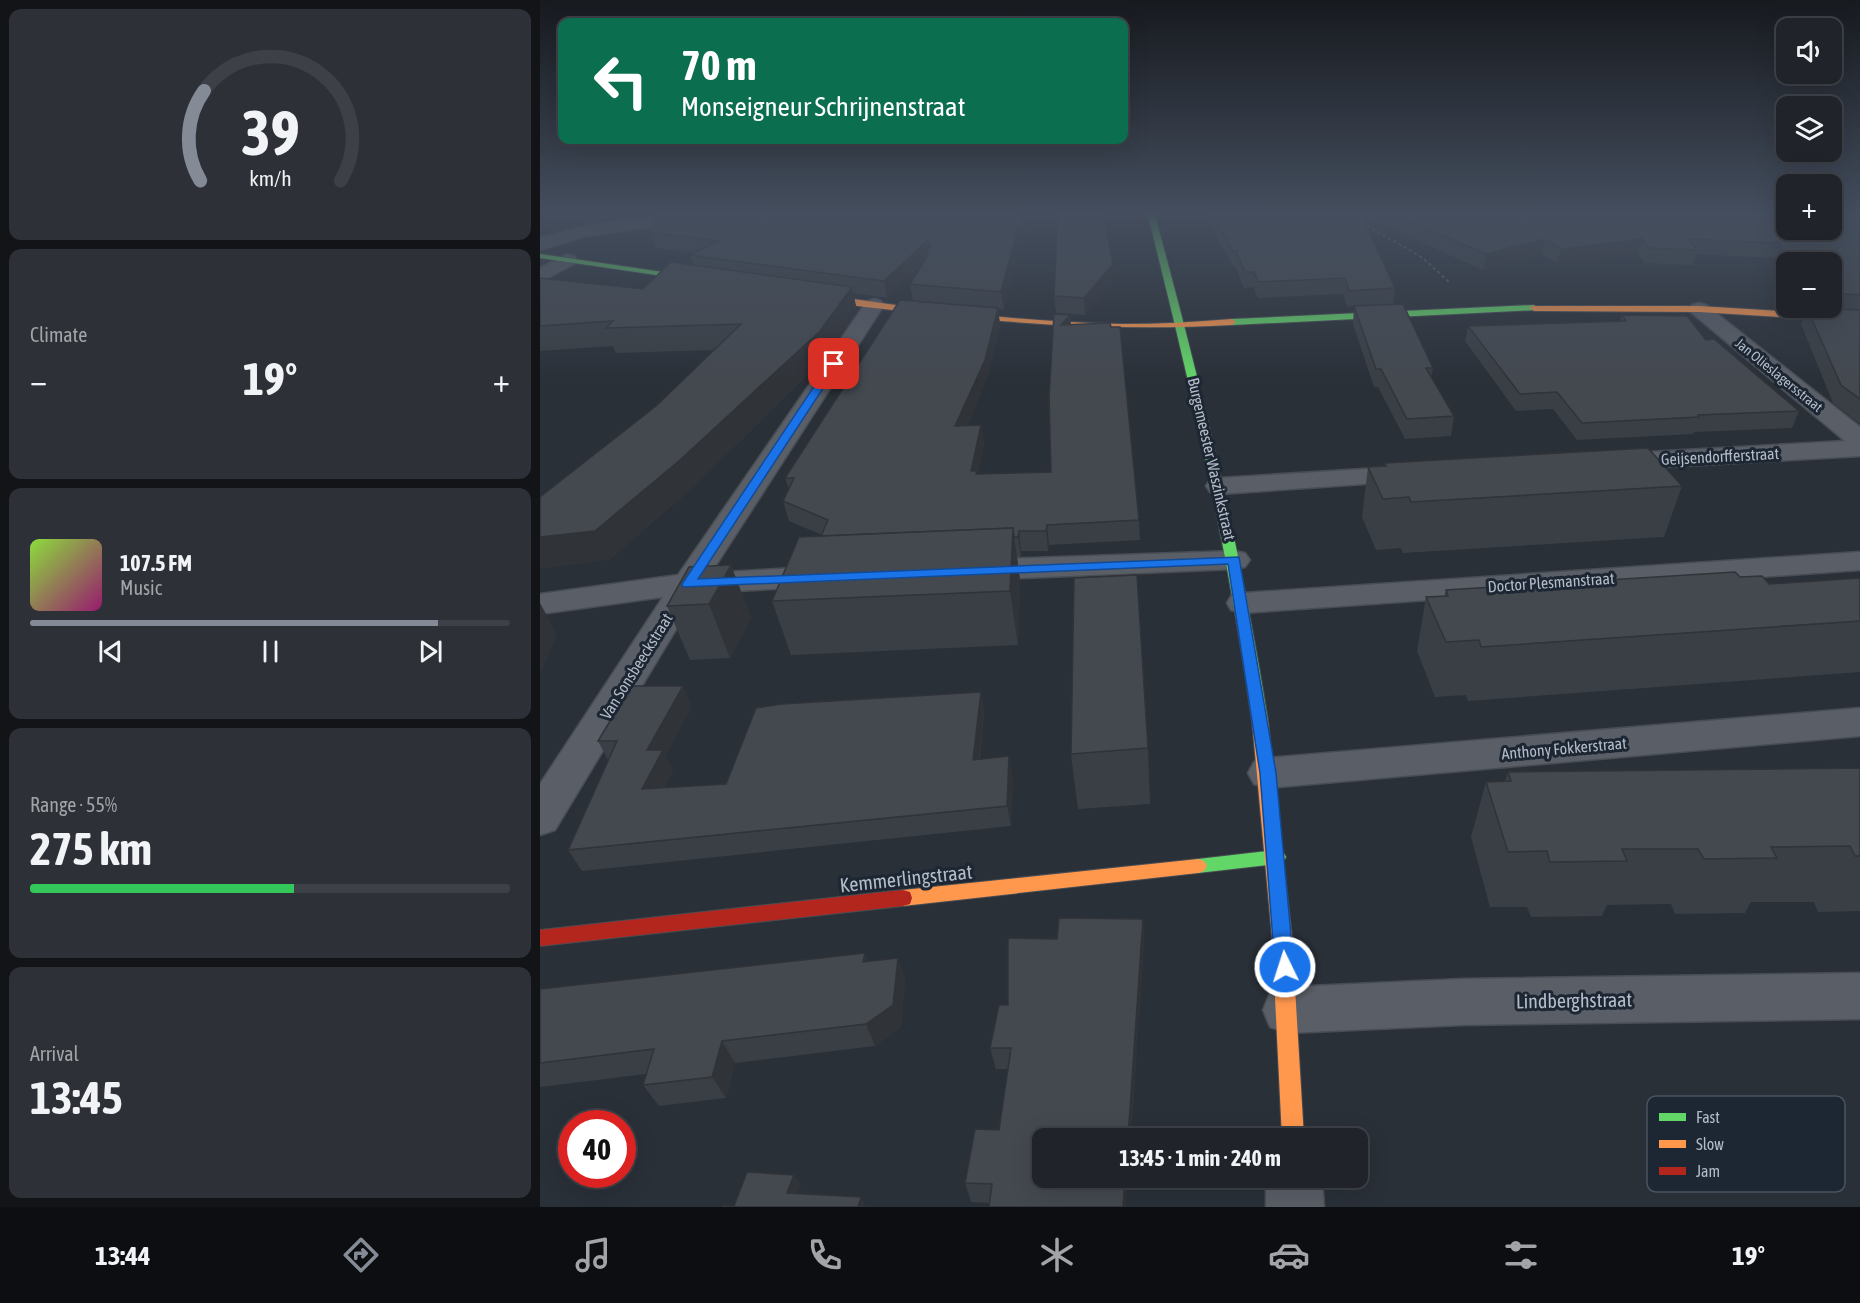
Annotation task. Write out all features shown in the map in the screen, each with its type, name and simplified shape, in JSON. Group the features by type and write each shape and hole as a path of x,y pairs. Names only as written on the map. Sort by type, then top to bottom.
{"street":[{"path":"540,276 553,268"},
{"path":"625,268 721,282"},
{"name":"Burgemeester Waszinkstraat","path":"1165,268 1220,486 1243,603 1268,773 1277,857 1288,1010 1293,1128"},
{"path":"792,293 874,305 1088,325 1181,325 1474,309 1594,307 1699,309 1860,319"},
{"name":"Van Sonsbeeckstraat","path":"540,818 688,584 874,305"},
{"name":"Jan Olieslagersstraat","path":"1699,309 1860,440"},
{"name":"Geijsendorfferstraat","path":"1587,464 1860,448"},
{"path":"1220,486 1432,473"},
{"path":"941,572 1234,560"},
{"name":"Doctor Plesmanstraat","path":"1243,603 1860,561"},
{"path":"540,604 688,584 859,575"},
{"name":"Anthony Fokkerstraat","path":"1268,773 1860,722"},
{"name":"Kemmerlingstraat","path":"540,938 1277,857"},
{"name":"Lindberghstraat","path":"1288,1010 1462,1002 1860,996"},
{"path":"1294,1188 1295,1207"}],"path":[{"path":"1436,268 1474,309"}],"building":[{"path":"664,268 717,268 852,287 820,331 680,460 595,531 540,537 540,497 656,406 741,324 606,328 613,321 540,326 540,278 643,289"},
{"path":"789,268 898,268 884,281"},
{"path":"920,268 1007,268 1001,292 910,284"},
{"path":"1055,268 1109,268 1084,298 1054,296"},
{"path":"1243,268 1386,268 1395,288 1349,291 1345,278 1258,282 1254,272 1245,272"},
{"path":"1842,268 1860,268 1860,295 1842,294"},
{"path":"900,300 998,308 985,360 955,426 981,425 971,471 977,471 976,474 1051,472 1049,396 1054,314 1070,315 1061,325 1110,323 1111,327 1120,327 1139,520 1047,525 1046,531 1019,531 1018,537 1014,537 1013,528 821,536 828,520 783,501 794,478 785,478"},
{"path":"1403,304 1433,368 1426,368 1454,416 1407,419 1381,369 1376,369 1354,306"},
{"path":"1842,309 1860,310 1860,399 1841,385 1811,318 1842,318"},
{"path":"1622,315 1687,316 1706,340 1714,339 1799,411 1582,423 1557,392 1520,394 1468,326 1626,321"},
{"path":"1648,448 1682,486 1411,502 1409,497 1383,499 1368,467 1386,466 1385,463"},
{"path":"1013,528 1010,591 772,601 799,537"},
{"path":"731,565 709,604 667,606 689,567"},
{"path":"1735,572 1740,577 1762,576 1769,584 1860,578 1860,621 1481,647 1479,640 1446,642 1426,597 1448,596 1446,590"},
{"path":"1137,575 1148,748 1071,754 1074,578"},
{"path":"631,686 683,686 647,750 663,750 642,789 726,784 756,708 782,704 981,692 973,760 1009,756 1007,806 568,850 617,741 598,741"},
{"path":"1860,768 1860,856 1855,856 1850,846 1771,847 1777,858 1704,859 1698,849 1622,849 1627,861 1550,862 1547,851 1508,852 1486,782 1511,781 1508,772"},
{"path":"1059,918 1143,919 1129,1128 1032,1128 1032,1188 1124,1188 1123,1207 989,1207 992,1184 965,1183 975,1129 999,1130 1011,1048 990,1048 999,1005 1008,1005 1008,938 1057,939"},
{"path":"865,953 863,962 898,958 893,1005 866,1024 722,1041 712,1077 643,1085 654,1049 540,1063 540,989"},
{"path":"747,1172 794,1175 787,1193 861,1197 858,1207 722,1207 723,1205 734,1206"}],"traffic: fast":[{"path":"624,268 704,280"},
{"path":"1165,268 1227,528 1251,656 1260,721"},
{"path":"1232,322 1534,308"},
{"path":"1198,866 1277,857"}],"traffic: slow":[{"path":"811,296 949,314 1087,325 1141,326 1232,322"},
{"path":"1534,308 1699,309 1860,319"},
{"path":"1260,721 1282,937 1292,1128"},
{"path":"903,898 1198,866"}],"traffic: jam":[{"path":"540,938 903,898"}],"route":[{"path":"834,364 688,584 729,580 1234,560 1243,603 1268,773 1285,967"}]}
